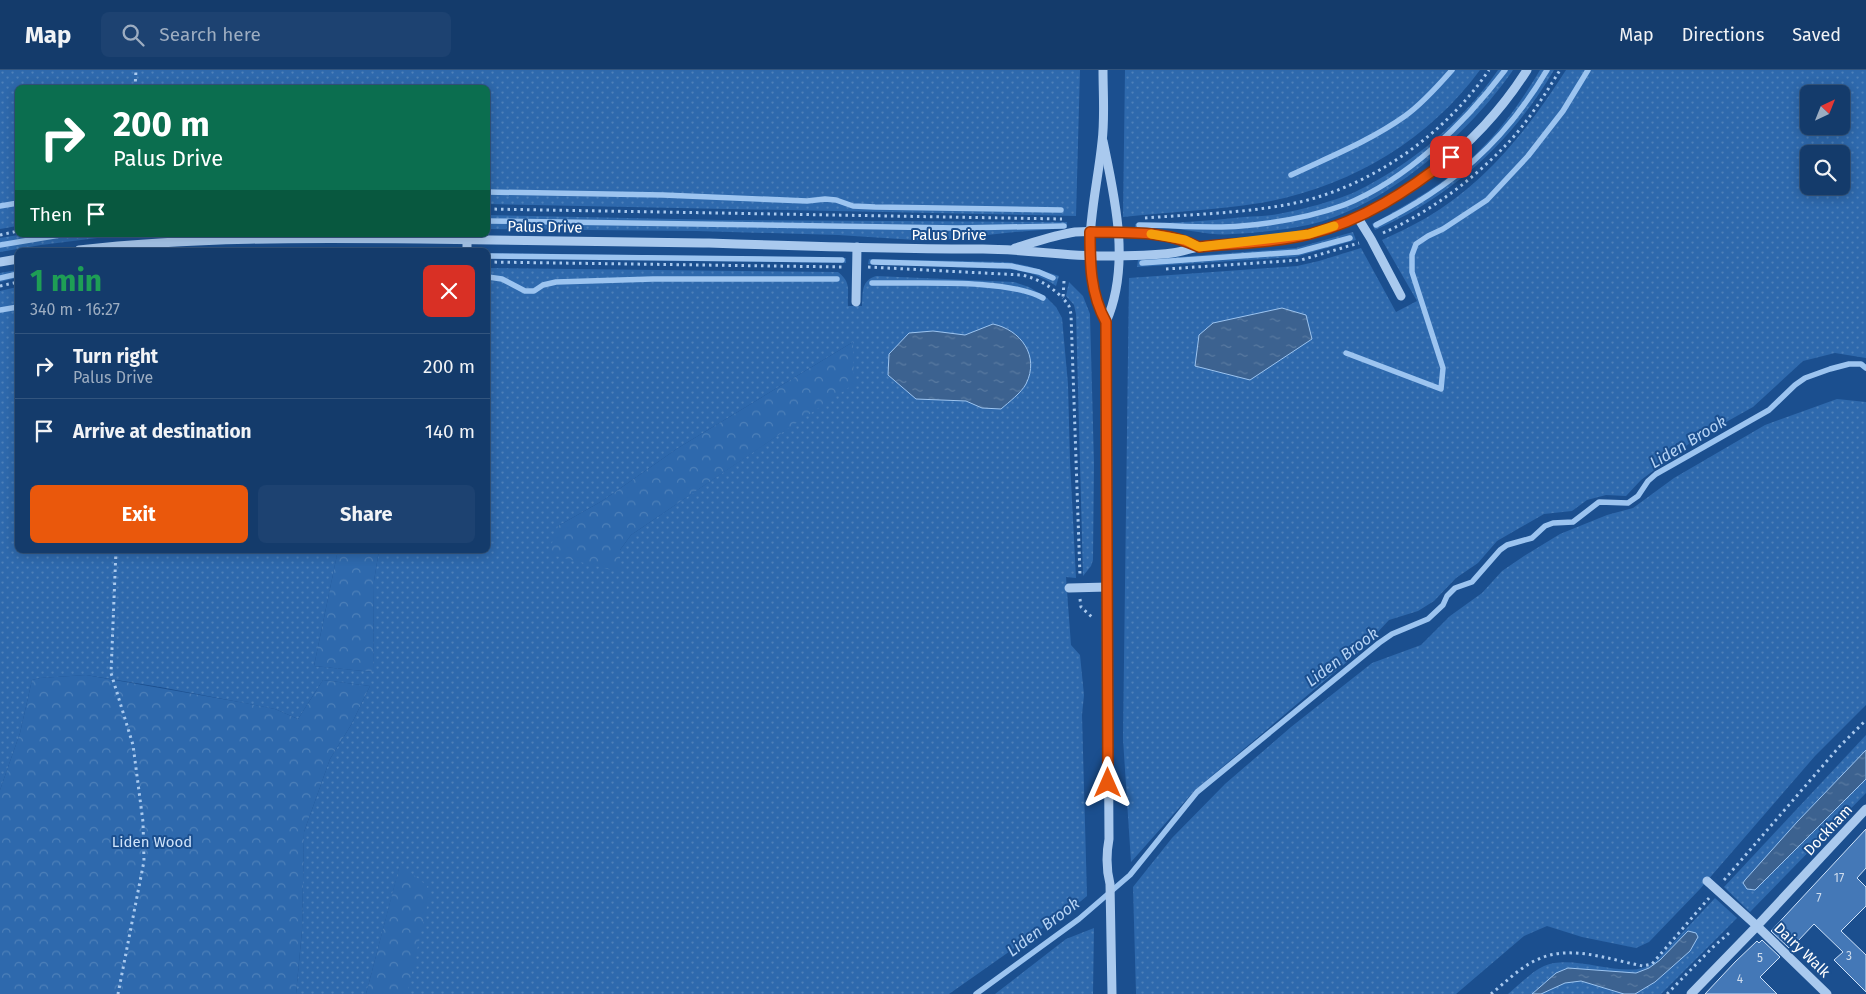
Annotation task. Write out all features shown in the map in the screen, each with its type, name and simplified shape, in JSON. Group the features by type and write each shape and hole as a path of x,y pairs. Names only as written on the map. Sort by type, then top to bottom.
{"street":[{"path":"1103,70 1103,141 1090,232 1090,256 1094,292 1099,310 1106,322"},
{"name":"Palus Drive","path":"95,248 128,244 248,239 386,237 1010,249 1090,256 1171,254 1199,247 1309,234 1358,218 1388,202 1426,176 1463,147 1489,120 1527,70"},
{"path":"1103,141 1115,202 1118,232 1116,291 1113,306 1106,322 1109,839 1106,871 1110,884 1112,994"},
{"path":"1358,218 1401,296"},
{"name":"Palus Drive","path":"1010,249 1062,234 1090,232 1147,233 1172,236 1199,247"},
{"path":"467,248 468,240"},
{"path":"856,302 857,247"},
{"path":"0,262 15,260"},
{"path":"1069,588 1108,587"},
{"name":"Dockham","path":"1810,870 1866,809"},
{"name":"Dairy Walk","path":"1691,994 1810,870"},
{"path":"1707,881 1757,926"},
{"name":"Dairy Walk","path":"1757,926 1828,994"}],"path":[{"path":"136,70 136,85"},
{"path":"1140,219 1268,208 1300,202 1354,184 1382,169 1429,135 1472,93 1489,70"},
{"path":"490,209 1066,219"},
{"path":"0,235 15,232"},
{"path":"490,262 857,267 1022,274 1038,279 1063,298 1072,314 1081,607 1093,619 1108,619"},
{"path":"1063,298 1064,281"},
{"path":"0,286 15,283"},
{"path":"116,553 111,673 133,745 143,822 144,861 118,994"},
{"path":"1491,994 1528,965 1550,955 1569,952 1643,966 1652,964 1852,733 1866,720"},
{"path":"1667,994 1713,946 1733,930 1746,916"}],"green space":[{"path":"0,70 1080,70 1076,216 490,204 490,85 15,85 15,226 0,229"},
{"path":"1125,70 1480,70 1459,96 1436,119 1410,140 1383,158 1324,186 1293,196 1260,203 1123,217"},
{"path":"1498,70 1513,70 1474,118 1450,142 1395,185 1337,216 1299,227 1242,234 1217,234 1169,228 1135,227 1135,224 1203,221 1278,214 1338,199 1355,192 1396,169 1434,140 1469,107"},
{"path":"1540,70 1554,70 1538,96 1519,120 1477,165 1429,201 1403,217 1375,230 1372,224 1440,183 1477,153 1512,113"},
{"path":"1566,70 1866,70 1866,358 1835,353 1803,361 1753,407 1694,440 1641,480 1626,496 1606,495 1587,500 1572,511 1544,514 1497,541 1478,563 1456,578 1434,601 1418,611 1389,620 1360,651 1195,790 1131,862 1123,739 1129,278 1297,266 1361,248 1396,312 1417,301 1382,240 1426,218 1468,188 1505,152 1537,113"},
{"path":"490,215 722,220 1067,222 1067,228 931,241 838,235 697,231 490,229"},
{"path":"1353,232 1356,240 1295,257 1137,267 1138,260 1296,248"},
{"path":"15,236 105,237 15,248 0,252 0,238"},
{"path":"490,253 846,258 846,263 490,258"},
{"path":"869,259 1008,262 1059,276 1056,286 1038,276 1014,270 868,264"},
{"path":"490,268 838,272 847,283 848,306 862,306 865,284 876,276 1014,282 1029,287 1047,298 1056,307 1062,318 1068,384 1076,578 1066,577 1071,645 1080,655 1084,695 1082,715 1087,896 949,994 407,994 400,865 366,994 296,994 302,930 304,832 330,759 351,725 370,686 323,680 298,719 275,709 86,675 32,680 20,733 0,790 0,291 15,287 15,553 337,553 314,666 373,672 374,581 379,553 490,553","holes":["853,342 784,431 631,535 620,550 558,526 602,501 678,448"]},
{"path":"15,270 15,278 0,282 0,273"},
{"path":"1069,282 1083,296 1090,314 1094,464 1093,560 1083,576 1076,314 1074,305 1066,296"},
{"path":"853,342 854,384 631,535 620,550 620,572 548,554 558,526 602,501 678,448"},
{"path":"1837,399 1866,402 1866,705 1815,756 1700,889 1649,942 1636,948 1582,937 1547,926 1524,936 1456,994 1136,994 1133,887 1172,838 1225,784 1291,727 1372,663 1421,645 1450,616 1482,593 1502,571 1560,534 1607,515 1633,508 1674,478 1765,425"},
{"path":"337,553 379,553 374,581 373,672 314,666"},
{"name":"Liden Wood","path":"86,675 275,709 298,719 323,680 370,686 351,725 330,759 304,832 302,930 296,994 0,994 0,790 20,733 32,680"},
{"path":"1866,735 1866,793 1750,912 1724,887"},
{"path":"400,864 431,889 407,994 366,994"},
{"path":"1715,898 1737,918 1661,994 1508,994 1539,969 1557,963 1633,970 1645,967 1656,961"},
{"path":"1094,928 1093,994 995,994 1066,939"}],"water":[{"path":"1282,308 1306,315 1312,339 1250,380 1195,366 1199,335 1213,323"},
{"path":"993,324 1003,327 1019,338 1029,354 1031,364 1030,374 1024,387 1001,409 982,408 966,401 916,399 888,375 889,354 909,333 933,331 965,335"},
{"path":"1866,750 1866,779 1755,890 1747,889 1743,883 1745,880"},
{"path":"1688,931 1696,933 1698,937 1690,951 1655,982 1635,994 1624,994 1581,981 1565,983 1541,994 1532,994 1556,973 1568,968 1636,973 1649,968 1660,960"}],"building":[{"path":"1866,829 1866,868 1857,878 1866,887 1866,906 1841,931 1866,955 1866,992 1834,960 1843,952 1814,924 1789,948 1771,931"},
{"path":"1762,940 1780,957 1760,977 1777,994 1705,994 1757,941 1759,943"}],"waterway":[{"path":"1291,175 1349,148 1392,125 1418,106 1452,70"},
{"path":"1139,225 1216,227 1254,225 1306,216 1344,205 1390,181 1433,148 1472,110 1505,70"},
{"path":"1376,225 1429,195 1474,161 1494,142 1512,120 1547,70"},
{"path":"1346,353 1441,389 1443,368 1412,272 1412,255 1416,244 1487,200 1528,156 1563,111 1588,70"},
{"path":"490,192 663,195 807,201 825,199 836,200 853,206 1061,210"},
{"path":"0,206 15,204"},
{"path":"490,221 958,228 1064,226"},
{"path":"0,245 48,237"},
{"path":"1142,263 1298,252 1350,238"},
{"path":"490,256 842,260"},
{"path":"873,262 1011,266 1039,272 1053,278"},
{"path":"0,278 15,275"},
{"path":"490,277 502,279 525,291 534,291 543,285 556,282 653,279 837,279"},
{"path":"872,283 960,283 1007,287 1043,298"},
{"path":"0,310 15,308"},
{"name":"Liden Brook","path":"976,994 1079,919 1130,875 1197,792 1379,643 1392,634 1428,619 1443,605 1447,596 1455,588 1472,582 1500,550 1507,545 1532,538 1545,526 1553,523 1573,522 1599,502 1628,503 1638,496 1648,481 1656,474 1769,410 1805,378 1849,364 1861,364 1866,368"}],"slow traffic":[{"path":"1151,234 1172,236 1199,247 1309,234 1334,226"}],"route":[{"path":"1108,783 1106,322 1099,310 1094,292 1090,262 1090,232 1131,232 1172,236 1199,247 1309,234 1358,218 1388,202 1451,157"}]}
